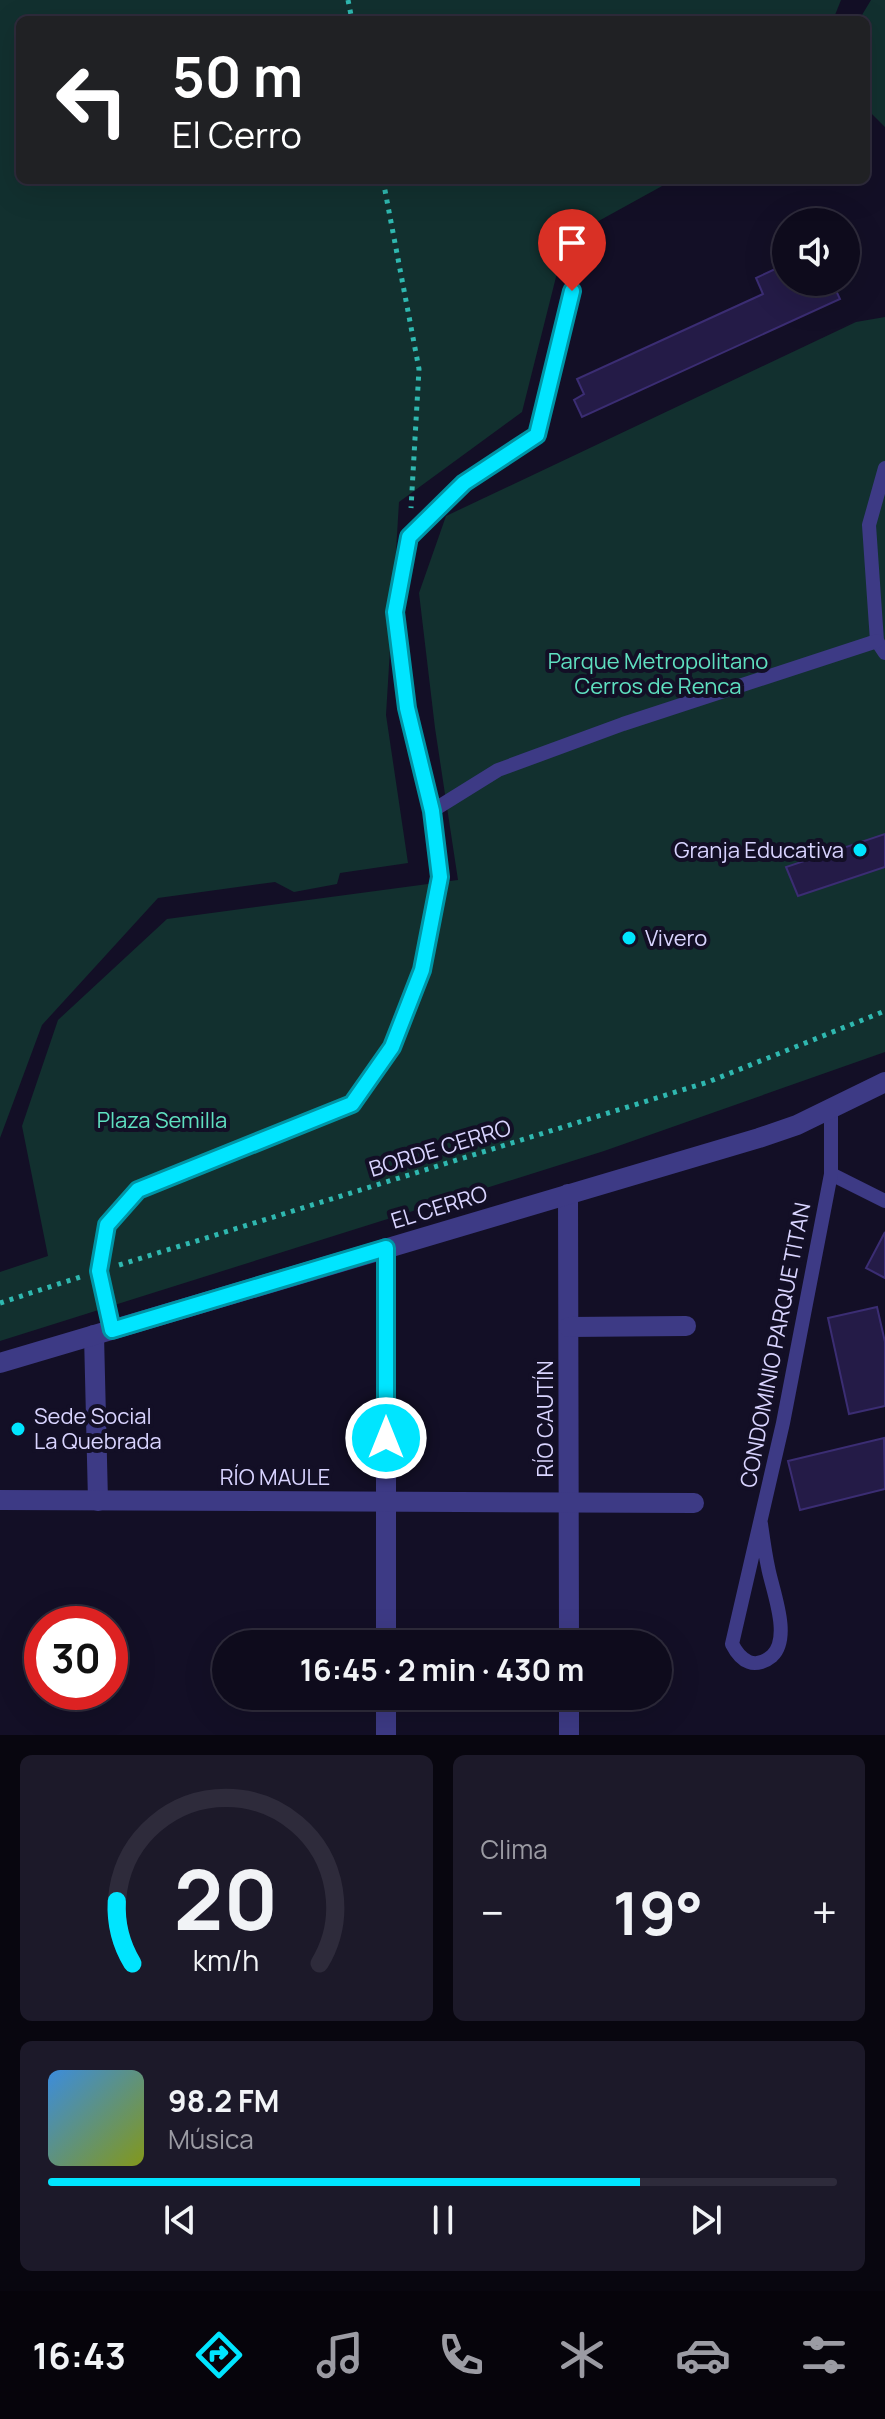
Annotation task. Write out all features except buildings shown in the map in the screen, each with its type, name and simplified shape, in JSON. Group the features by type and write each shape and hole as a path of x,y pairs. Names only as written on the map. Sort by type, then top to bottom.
{"street":[{"name":"EL CERRO","path":"0,1363 769,1135 797,1125 885,1082"},
{"name":"RÍO CAUTÍN","path":"568,1194 569,1630"},
{"path":"386,1248 386,1630"},
{"path":"569,1327 686,1326"},
{"path":"98,1501 103,1332"},
{"name":"RÍO MAULE","path":"0,1500 694,1503"},
{"path":"386,1710 386,1735"},
{"path":"569,1710 569,1735"}],"lane":[{"path":"103,1332 99,1271 107,1225 138,1190 352,1104 392,1047 422,970 440,877 432,811 407,708 395,612 409,537 464,483 537,435 572,291"},
{"path":"432,811 498,770 623,724 881,647 869,525 885,468"},
{"name":"CONDOMINIO PARQUE TITAN","path":"761,1524 768,1570 779,1605 780,1634 776,1652 767,1660 756,1663 748,1662 737,1654 732,1644 761,1524 831,1174 831,1106"},
{"path":"831,1174 885,1201"}],"path":[{"path":"384,184 419,369 409,537"},
{"name":"BORDE CERRO","path":"0,1303 708,1082 885,1011"}],"green space":[{"path":"0,0 841,0 835,16 16,16 16,184 666,184 595,223 558,269 522,412 399,502 386,715 408,863 340,873 337,884 294,892 275,882 158,898 42,1025 0,1138"},
{"path":"871,0 885,0 885,127 870,112 870,16 861,16"},
{"name":"Parque Metropolitano Cerros de Renca","path":"885,317 885,1052 604,1151 0,1341 0,1272 48,1256 22,1126 58,1020 167,919 458,880 419,593 446,516 856,322"}],"place":[{"name":"Granja Educativa","path":"860,850"},
{"name":"Vivero","path":"629,938"},
{"name":"Sede Social La Quebrada","path":"18,1429"}],"route":[{"path":"386,1438 386,1248 112,1330 99,1271 107,1225 138,1190 352,1104 392,1047 422,970 440,877 432,811 407,708 395,612 409,537 464,483 537,435 572,291"}],"park label":[{"name":"Plaza Semilla","path":"162,1120"}]}
